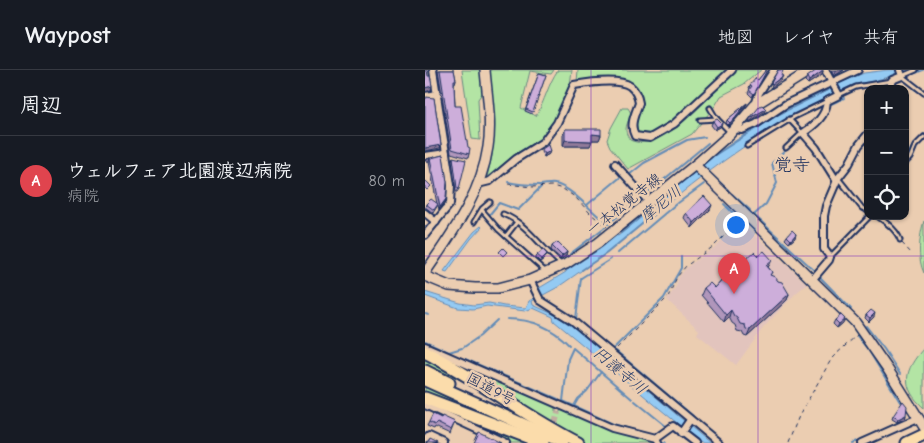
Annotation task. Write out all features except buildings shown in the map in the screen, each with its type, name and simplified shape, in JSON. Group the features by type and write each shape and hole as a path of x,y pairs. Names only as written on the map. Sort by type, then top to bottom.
{"highway":[{"path":"425,352 471,377 539,422 578,443"},
{"name":"国道9号","path":"425,371 543,438"},
{"name":"国道9号","path":"425,380 543,438 564,443"},
{"path":"425,398 543,438"},
{"path":"907,443 924,435"}],"main road":[{"path":"425,274 469,207 483,173 489,130 485,70"},
{"name":"一本松覚寺線","path":"425,274 449,286 497,288 531,283 598,243 696,166 732,131 755,105 811,70"},
{"path":"696,166 855,322 924,427"}],"street":[{"path":"425,235 450,204 451,185 433,70"},
{"path":"478,184 490,181 516,159 543,142 557,123 573,85 593,82 617,82 631,86 636,92 639,103 633,120 633,132 635,136 650,138 674,124 732,70"},
{"path":"755,105 759,93 774,70"},
{"path":"825,70 838,94 827,101 821,118 802,133 816,148 837,179"},
{"path":"732,131 742,130 756,124 786,104 858,70"},
{"path":"890,85 892,80 902,73"},
{"path":"425,96 438,94"},
{"path":"812,280 825,266 829,257 823,248 824,212 837,179 849,164 864,139"},
{"path":"425,156 446,154"},
{"path":"615,164 649,202"},
{"path":"425,213 436,222"},
{"path":"531,283 539,299 573,321 719,443"},
{"path":"425,346 611,428 656,441 673,426 695,443"},
{"path":"558,412 560,404"},
{"path":"425,406 506,443"},
{"path":"862,443 918,418"},
{"path":"681,432 691,420"},
{"path":"425,440 429,436 444,443"}],"lane":[{"path":"902,73 916,70"},
{"path":"902,73 924,93"},
{"path":"838,94 856,87 892,80"},
{"path":"747,146 789,120 827,101"},
{"path":"710,108 717,119 732,131"},
{"path":"700,120 717,119"},
{"path":"786,148 802,133 789,120"},
{"path":"909,158 915,146 924,137"},
{"path":"446,154 455,158"},
{"path":"837,179 864,209"},
{"path":"474,222 490,202"},
{"path":"482,210 506,236 548,273"},
{"path":"503,214 517,222 545,248 552,258 563,265"},
{"path":"829,257 866,220"},
{"path":"884,220 899,235 900,240"},
{"path":"506,236 517,222"}],"path":[{"path":"508,184 531,187 552,186 563,189 608,228"},
{"path":"612,354 668,298 677,276 686,266 714,246 745,216"},
{"path":"900,240 911,253"},
{"path":"788,443 799,416 833,358 861,331"}],"shaded area":[{"path":"741,222 807,284 764,327 736,365 697,334 699,330 667,300 676,286 679,277 687,267 715,247"}],"green space":[{"path":"462,70 481,70 483,92 478,99 480,140 472,139"},
{"path":"490,70 554,70 551,74 530,71 521,108 536,116 558,70 572,70 570,85 557,117 547,131 537,141 517,153 487,177 492,156 494,133"},
{"path":"578,70 727,70 687,110 663,128 640,135 635,126 642,100 640,93 634,86 629,82 614,79 582,80 577,82"},
{"path":"737,70 761,70 744,84 721,96 692,134 628,169 610,147 607,140 622,108 628,108 631,113 626,126 626,132 630,140 643,142 658,138 673,130 688,118"},
{"path":"924,221 924,273 920,261 919,247"},
{"path":"924,348 924,408 911,393 907,378 912,364"},
{"path":"425,354 539,426 520,417 463,381 425,364"},
{"path":"436,354 472,368 555,407 555,411 559,413 562,409 621,433 654,443 587,443 568,434"},
{"path":"425,384 525,431 425,395"},
{"path":"425,404 537,443 511,443"}],"water":[{"name":"円護寺川","path":"909,70 897,75 854,85 826,98 778,125 712,169 668,202 608,252 558,287 532,301 533,305 569,323 710,443 701,443 554,321 553,317 533,308 525,311 487,306 473,309 458,308 425,296 425,292 460,303 474,305 489,303 526,308 529,301 536,297 536,290 600,249 616,235 618,236 689,176 741,137 777,116 833,88 835,85 864,73"},
{"path":"481,226 447,272 444,271 474,232"}],"waterway":[{"path":"913,74 923,70"},
{"name":"摩尼川","path":"715,155 777,115 833,87"},
{"path":"914,89 924,95"},
{"path":"829,105 844,98"},
{"path":"909,153 924,134"},
{"path":"802,135 772,163 777,183 766,204 754,215 816,272"},
{"path":"629,175 644,163 687,140 705,137"},
{"path":"661,182 708,143"},
{"path":"587,205 623,175"},
{"path":"712,175 728,190"},
{"path":"508,182 528,185 553,184 562,186 608,224 642,197"},
{"path":"645,194 659,183"},
{"path":"678,203 704,184"},
{"path":"490,214 499,203 518,210 541,187"},
{"path":"732,194 750,210"},
{"name":"摩尼川","path":"621,233 665,197"},
{"path":"582,270 607,253 670,201"},
{"path":"618,253 676,204"},
{"path":"724,204 736,216"},
{"path":"831,254 863,221"},
{"path":"425,228 430,223"},
{"path":"570,254 605,227"},
{"name":"円護寺川","path":"613,349 664,298 681,268 681,257"},
{"path":"576,319 581,278 611,259"},
{"path":"819,276 851,309"},
{"path":"425,314 429,315"},
{"path":"507,319 516,319 541,325 556,333 569,345"},
{"path":"464,347 480,336 497,320"},
{"path":"866,326 900,374"},
{"name":"円護寺川","path":"585,327 612,349"},
{"path":"857,336 869,351 900,402"},
{"path":"425,341 449,352 462,348"},
{"name":"円護寺川","path":"632,399 573,348 568,359 563,401 613,424 647,434"},
{"name":"円護寺川","path":"616,351 693,416"},
{"path":"465,359 558,399"},
{"name":"円護寺川","path":"574,406 601,372"},
{"name":"円護寺川","path":"635,401 667,427"},
{"path":"672,430 685,440"},
{"path":"853,443 870,436"}],"tunnel":[{"path":"553,432 558,412"}],"place":[{"name":"ウェルフェア北園渡辺病院","path":"734,294"}],"district":[{"name":"覚寺","path":"792,165"}]}
